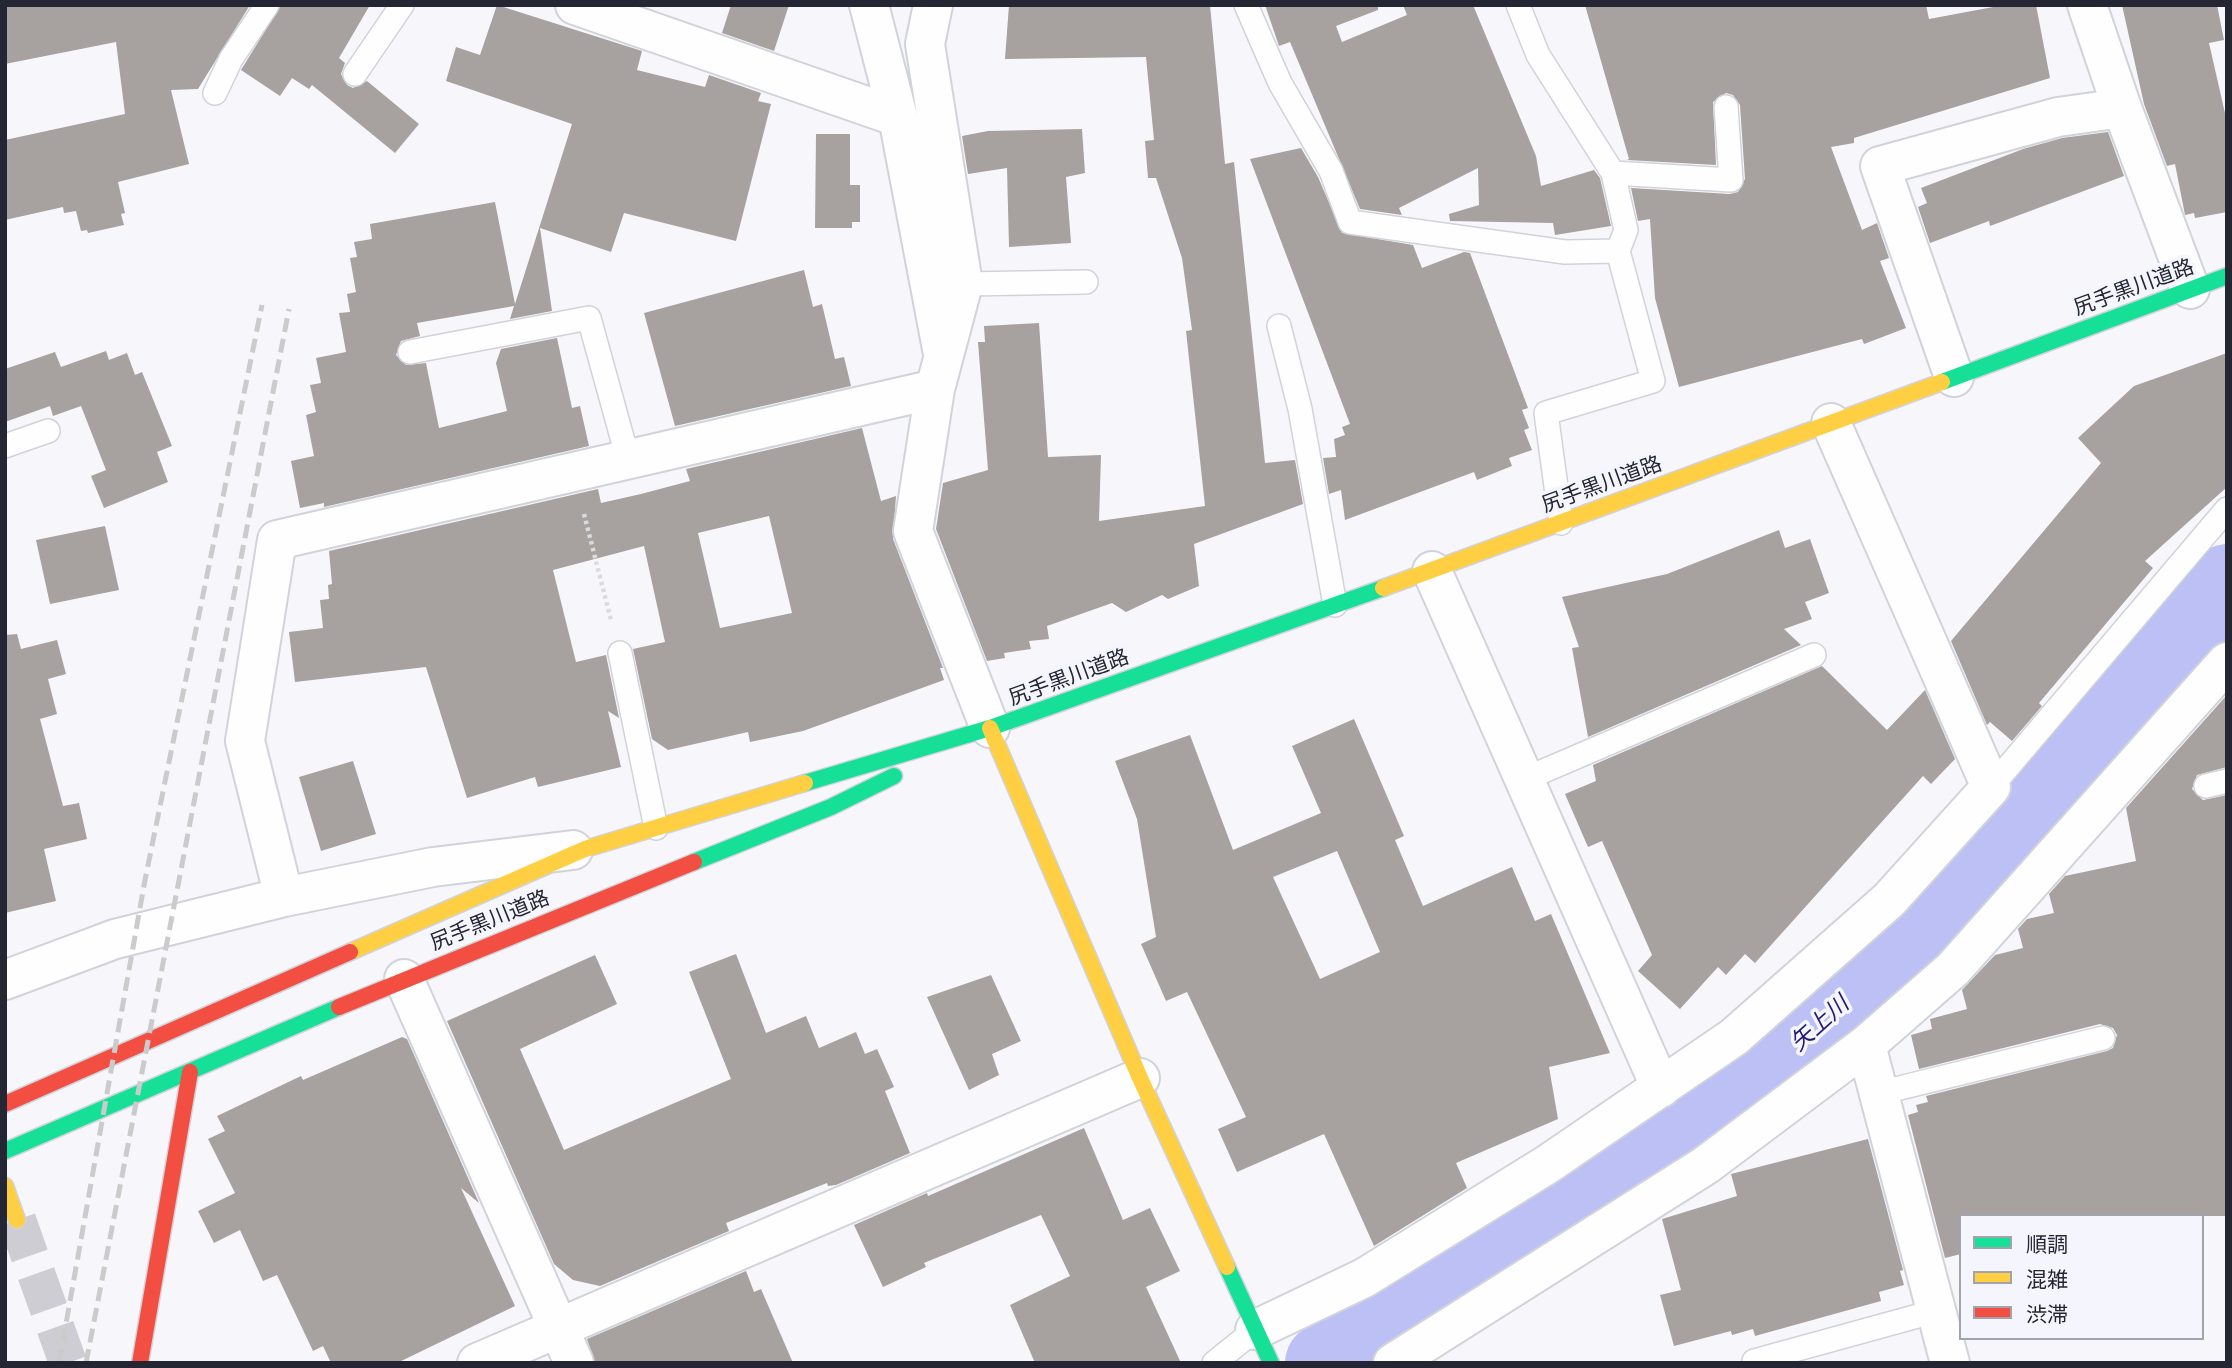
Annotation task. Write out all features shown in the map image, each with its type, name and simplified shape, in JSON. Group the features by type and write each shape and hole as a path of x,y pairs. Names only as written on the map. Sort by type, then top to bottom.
{"main road":[{"name":"尻手黒川道路","path":"5,1104 586,849 990,729 1432,571 2227,276"},
{"name":"尻手黒川道路","path":"5,1152 404,979 831,807 990,729"},
{"path":"990,729 1140,1078 1263,1347"},
{"path":"140,1363 190,1072"},
{"path":"5,1185 17,1220"}],"street":[{"path":"576,5 898,117"},
{"path":"869,5 898,117 939,374"},
{"path":"933,5 925,44 963,284 939,374 913,531 990,729"},
{"path":"2087,5 2122,108 2190,289"},
{"path":"1954,377 1880,166 2058,117 2122,108"},
{"path":"284,897 245,741 277,540 628,459 939,374"},
{"path":"1263,1347 1364,1278 1548,1164 1734,1037 1889,900 1991,787 1830,423"},
{"path":"1432,571 1661,1088"},
{"path":"1394,1363 1706,1166 1866,1045 1954,969 2227,662"},
{"path":"5,980 116,939 284,897 433,867 586,849"},
{"path":"404,979 574,1363"},
{"path":"1866,1045 1950,1363"},
{"path":"477,1363 1140,1078"}],"lane":[{"path":"215,93 232,59 267,5"},
{"path":"355,74 402,5"},
{"path":"1246,5 1280,83 1331,171 1350,222 1565,252 1618,251"},
{"path":"1518,5 1538,55 1613,173 1626,230 1618,251 1653,382 1546,413 1562,523"},
{"path":"1613,173 1731,180 1726,107"},
{"path":"963,284 1086,282"},
{"path":"410,352 589,318 628,459"},
{"path":"1279,326 1300,409 1335,605"},
{"path":"5,446 48,431"},
{"path":"1991,787 2227,509"},
{"path":"620,653 656,828"},
{"path":"1525,779 1814,655"},
{"path":"1879,1093 2103,1038"},
{"path":"1754,1361 1936,1311"},
{"path":"1214,1363 1263,1347"}],"path":[{"path":"573,472 620,653"}],"building":[{"path":"5,5 250,5 198,89 171,90 189,164 118,182 125,213 121,214 124,225 88,233 87,230 81,231 76,211 64,213 63,207 5,220 5,140 125,114 116,42 5,64"},
{"path":"281,5 370,5 339,58 345,63 341,74 347,85 353,88 367,81 419,124 395,153 312,85 309,89 292,78 280,96 241,70"},
{"path":"497,5 642,51 637,70 705,87 709,75 761,93 758,101 771,104 736,241 624,213 611,252 540,228 552,311 510,319 514,306 417,323 420,336 401,341 396,355 406,365 426,363 439,428 507,411 496,363 501,349 557,338 572,408 580,406 589,446 324,507 324,503 300,508 291,461 314,456 306,415 316,412 310,385 321,383 316,358 346,352 339,313 350,312 347,294 356,292 350,258 357,257 354,242 372,239 370,224 495,202 515,304 572,124 446,81 456,47 480,55"},
{"path":"731,5 789,5 774,51 722,33"},
{"path":"1009,5 1210,5 1225,164 1234,162 1265,463 1295,460 1303,504 1194,544 1199,586 1168,599 1162,595 1126,612 1112,603 1047,626 1049,639 1029,641 1031,649 1004,653 1005,658 987,661 936,529 943,483 988,470 978,342 985,342 984,326 1039,323 1048,457 1101,455 1099,521 1205,506 1186,331 1192,330 1182,258 1156,178 1148,178 1145,141 1154,140 1146,57 1005,59"},
{"path":"1265,5 1378,5 1378,10 1336,26 1342,42 1407,15 1403,5 1473,5 1536,156 1541,186 1594,170 1600,178 1611,226 1555,235 1553,223 1450,221 1449,214 1479,205 1478,168 1399,208 1402,215 1360,209 1290,42 1279,46"},
{"path":"1585,5 1926,5 1929,19 2004,5 2036,5 2050,78 1854,138 1854,143 1831,147 1862,230 1877,223 1889,258 1880,261 1906,328 1864,344 1862,339 1679,387 1655,298 1650,219 1638,221 1631,188 1730,194 1738,192 1745,179 1740,105 1733,95 1726,93 1713,102 1716,165 1627,160 1629,159"},
{"path":"2122,5 2217,5 2224,40 2209,43 2227,122 2227,212 2195,218 2194,213 2185,215 2175,164 2167,166 2144,104"},
{"path":"1082,129 1085,173 1066,177 1071,243 1009,247 1007,168 968,174 962,136 988,131"},
{"path":"2108,132 2124,176 1990,226 1989,221 1930,243 1918,207 1927,203 1921,188 2023,149 2062,138"},
{"path":"816,134 850,134 850,185 860,185 860,222 852,222 852,228 815,228"},
{"path":"1301,148 1318,177 1342,233 1413,245 1422,268 1464,252 1470,253 1528,408 1522,410 1529,428 1524,430 1532,450 1509,458 1512,466 1477,480 1474,472 1345,520 1341,490 1329,494 1323,458 1336,457 1334,439 1345,435 1342,427 1350,424 1250,159"},
{"path":"804,270 813,307 822,304 835,359 844,357 851,386 675,426 644,313"},
{"path":"106,351 109,360 127,353 135,375 142,372 172,446 157,452 168,482 104,508 91,476 106,470 81,406 53,416 50,406 5,422 5,369 55,352 61,367"},
{"path":"2227,353 2227,487 2145,561 2153,568 2039,703 2042,706 2012,741 1990,722 1987,725 1951,641 2101,463 2078,438 2134,386"},
{"path":"862,428 881,501 896,496 893,539 943,668 940,668 944,680 803,731 750,742 748,732 668,750 652,739 633,649 665,642 644,546 553,570 576,662 606,655 619,718 608,711 621,767 538,787 535,777 467,798 426,667 295,682 289,632 323,628 320,600 329,599 328,585 332,584 329,551 598,489 601,503 641,494 690,481 686,469","holes":["769,516 792,613 720,628 698,533"]},
{"path":"105,526 119,590 50,604 36,540"},
{"path":"1779,530 1785,548 1810,539 1829,593 1805,602 1812,619 1784,629 1801,645 1588,737 1572,648 1579,647 1562,597 1667,574"},
{"path":"17,634 21,649 57,640 66,674 48,679 57,714 40,719 63,806 79,803 87,839 44,849 56,901 5,913 5,635"},
{"path":"1822,666 1887,730 1925,690 1955,759 1931,784 1923,776 1755,963 1745,954 1726,975 1718,967 1680,1009 1638,971 1652,955 1602,841 1588,847 1565,794 1596,781 1593,765"},
{"path":"2227,695 2227,767 2197,775 2192,789 2203,800 2227,795 2227,1216 1959,1214 1959,1254 1945,1258 1908,1115 1918,1112 1916,1105 1928,1102 1926,1096 2107,1051 2113,1048 2117,1035 2113,1028 2100,1024 1919,1069 1911,1035 1932,1029 1930,1019 1967,1009 1962,990 1995,955 2023,948 2018,929 2027,919 2054,913 2049,894 2065,876 2136,861 2126,808"},
{"path":"1354,719 1404,836 1395,840 1423,906 1512,867 1535,921 1551,914 1610,1053 1549,1067 1558,1119 1456,1163 1467,1188 1374,1246 1324,1134 1237,1172 1218,1129 1246,1117 1187,992 1166,1001 1141,944 1156,937 1137,819 1115,761 1190,735 1233,850 1321,813 1292,746","holes":["1337,851 1380,952 1320,979 1273,877"]},
{"path":"353,761 376,834 321,851 299,777"},
{"path":"736,954 766,1033 806,1016 819,1048 856,1032 865,1054 877,1049 894,1087 885,1091 910,1153 836,1185 828,1186 827,1183 726,1223 729,1231 600,1286 573,1280 554,1264 447,1021 595,955 617,1004 520,1049 564,1150 731,1079 689,972"},
{"path":"991,975 1021,1041 992,1054 999,1075 969,1090 927,997"},
{"path":"402,1037 407,1039 479,1203 461,1188 515,1306 397,1363 331,1363 323,1346 313,1351 277,1275 263,1281 240,1230 214,1243 198,1211 235,1193 208,1139 225,1131 217,1116 301,1076 303,1080"},
{"path":"1084,1128 1123,1220 1150,1208 1180,1271 1146,1287 1181,1363 1035,1363 1010,1305 1070,1276 1041,1215 924,1263 926,1267 883,1287 854,1225"},
{"path":"1868,1139 1903,1270 1900,1271 1904,1285 1879,1292 1881,1301 1755,1336 1753,1329 1732,1335 1731,1331 1674,1346 1660,1295 1681,1290 1662,1219 1737,1196 1731,1174"},
{"path":"746,1271 754,1292 761,1289 793,1363 595,1363 587,1339"}],"waterway":[{"name":"矢上川","path":"1325,1363 1705,1115 1816,1032 2066,773 2227,584"}],"tunnel":[{"path":"17,1220 68,1363"}],"railway":[{"path":"59,1363 145,880 262,305"},
{"path":"86,1363 289,309"}],"traffic: fast":[{"path":"1942,382 2227,276"},
{"path":"805,783 990,728 1383,588"},
{"path":"694,862 831,807 894,776"},
{"path":"5,1151 339,1007"},
{"path":"1227,1267 1271,1363"}],"traffic: slow":[{"path":"1383,588 1942,382"},
{"path":"990,728 1140,1078 1227,1267"},
{"path":"350,952 585,849 805,783"},
{"path":"5,1186 17,1220"}],"traffic: jam":[{"path":"339,1007 694,862"},
{"path":"5,1104 350,952"},
{"path":"140,1363 190,1072"}]}
